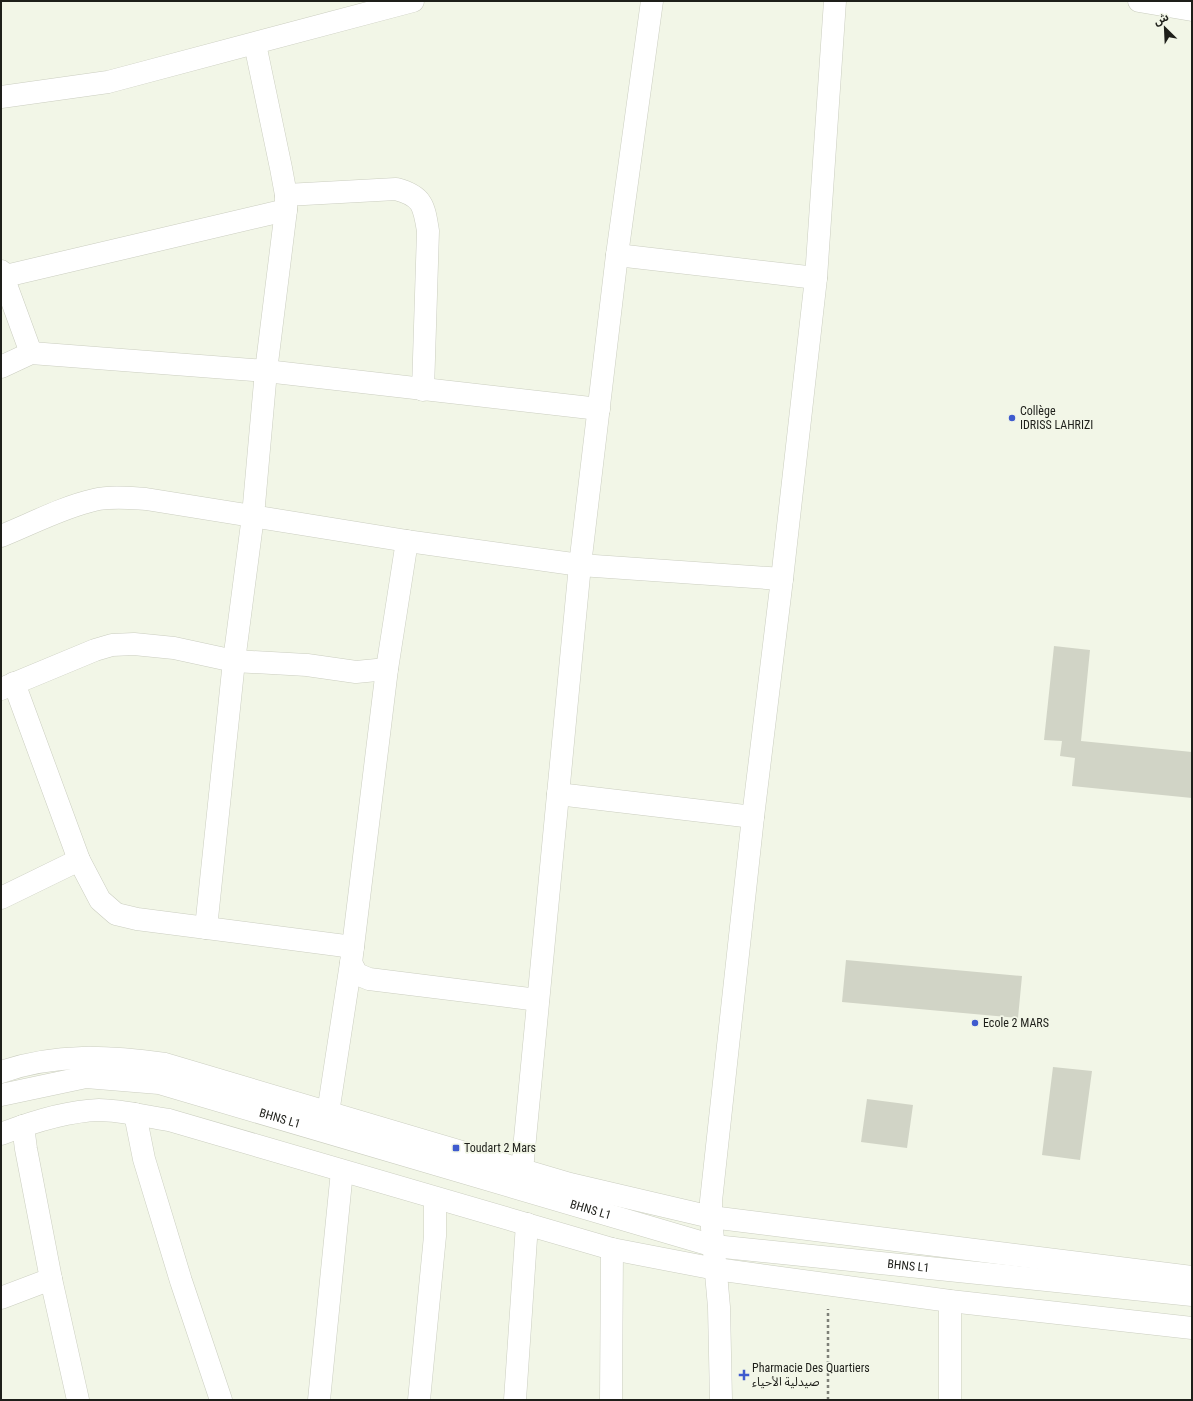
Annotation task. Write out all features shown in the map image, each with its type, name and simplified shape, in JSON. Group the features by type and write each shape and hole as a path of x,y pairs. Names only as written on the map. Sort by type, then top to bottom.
{"street":[{"path":"1,97 108,82 413,1"},
{"path":"522,1170 580,564 616,255 652,1"},
{"path":"721,1400 719,1307 712,1232 711,1201 753,817 816,278 835,1"},
{"path":"1139,1 1192,10"},
{"path":"206,928 234,662 253,516 266,371 286,203 282,168 255,44"},
{"path":"31,354 1,274 286,203 396,189 409,192 419,199 425,213 428,231 423,390"},
{"path":"616,255 816,278"},
{"path":"1,367 31,354 266,371 599,409"},
{"path":"1,536 94,500 116,497 146,499 407,541 580,564 782,579"},
{"path":"328,1113 352,955 387,669 407,541"},
{"path":"352,955 206,928 137,919 116,914 100,900 79,860 7,686 95,650 112,645 134,644 174,648 234,662 307,665 356,672 387,669"},
{"path":"558,794 753,817"},
{"path":"1,898 79,860"},
{"path":"352,955 357,974 368,979 538,1000"},
{"path":"1,1072 50,1060 88,1057 127,1058 165,1064 584,1188 712,1232 1192,1277"},
{"name":"BHNS L1","path":"1,1090 78,1074 118,1074 170,1081 208,1090 533,1188 692,1229 1192,1295"},
{"name":"BHNS L1","path":"1,1095 86,1077 160,1083 712,1232 965,1263 1192,1288"},
{"path":"1,1134 60,1115 99,1110 134,1114 169,1120 612,1249 716,1269 950,1300 1192,1328"},
{"path":"134,1114 144,1159 181,1281 221,1400"},
{"path":"23,1126 26,1149 75,1399"},
{"path":"319,1400 342,1171"},
{"path":"419,1400 435,1236 435,1198"},
{"path":"515,1400 528,1224"},
{"path":"611,1400 612,1249"},
{"path":"1,1298 52,1279"},
{"path":"950,1300 950,1400"}],"path":[{"path":"828,1284 828,1400"}],"building":[{"path":"1054,646 1090,650 1081,741 1192,752 1192,798 1072,786 1075,758 1060,756 1062,741 1044,740"},
{"path":"846,960 1022,976 1018,1018 842,1002"},
{"path":"1053,1067 1092,1071 1080,1160 1042,1155"},
{"path":"867,1099 913,1105 907,1148 861,1142"}],"place":[{"name":"Collège IDRISS LAHRIZI","path":"1012,418"},
{"name":"Ecole 2 MARS","path":"975,1023"},
{"name":"Toudart 2 Mars","path":"456,1148"},
{"name":"Pharmacie Des Quartiers صيدلية الأحياء","path":"744,1375"}]}
